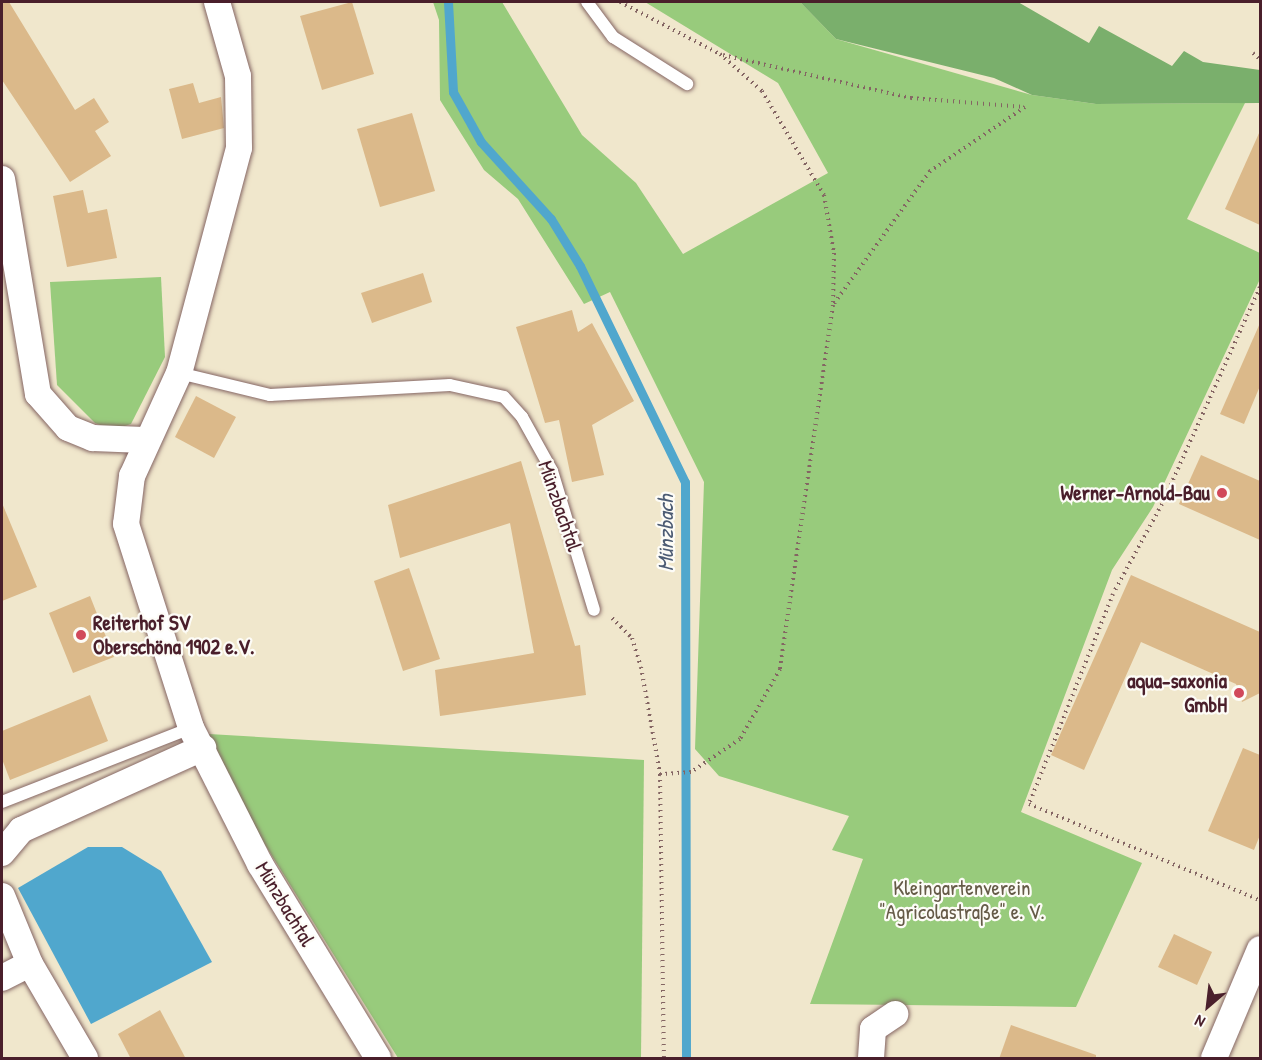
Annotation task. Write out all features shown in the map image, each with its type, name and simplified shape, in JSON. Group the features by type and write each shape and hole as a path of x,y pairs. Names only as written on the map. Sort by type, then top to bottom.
{"street":[{"name":"Münzbachtal","path":"217,2 238,76 239,148 179,374 144,440 132,476 126,524 197,738 260,864 378,1059"},
{"path":"2,179 12,290 33,374 51,414 93,438 144,440"},
{"path":"2,853 21,830 197,738"},
{"path":"2,896 30,964 85,1059"},
{"path":"1214,1059 1260,949"},
{"path":"2,978 30,964"},
{"path":"871,1059 873,1029 895,1014"}],"lane":[{"path":"587,2 613,37 687,84"},
{"name":"Münzbachtal","path":"179,374 270,395 450,386 504,397 522,417 552,471 594,610"},
{"path":"2,802 197,738"}],"path":[{"path":"620,2 720,54 911,98 1025,107 930,171 833,305"},
{"path":"1253,53 1260,59"},
{"path":"660,774 692,772 740,739 780,669 833,305 834,253 825,195 762,92 720,54"},
{"path":"1260,287 1162,504 1113,594 1029,804 1260,900"},
{"path":"594,610 612,618 632,638 660,774 664,1059"}],"green space":[{"name":"Kleingartenverein \"Agricolastraße\" e. V.","path":"433,2 502,2 582,135 636,183 683,254 828,173 778,83 645,2 800,2 836,39 1032,95 1096,104 1245,103 1187,219 1260,253 1260,279 1153,507 1112,570 1021,812 1142,863 1076,1007 810,1004 863,859 832,850 849,816 719,776 695,749 704,482 610,292 584,304 518,199 484,170 440,100 439,20"},
{"path":"800,2 1018,2 1089,43 1099,26 1172,66 1184,51 1203,62 1260,70 1260,103 1096,104 1032,95 994,78 836,39"},
{"path":"161,277 165,357 131,424 113,430 95,423 57,385 50,282"},
{"path":"209,734 644,760 641,1058 398,1058 259,835"}],"water":[{"path":"88,847 122,847 161,871 212,962 91,1024 18,888"}],"building":[{"path":"2,2 9,2 75,110 94,98 109,122 95,131 111,156 70,182 2,80"},
{"path":"352,2 374,74 322,90 300,16"},
{"path":"193,83 199,103 221,97 224,128 182,139 169,89"},
{"path":"412,113 435,191 380,207 357,129"},
{"path":"1260,131 1260,225 1225,209"},
{"path":"83,190 88,213 107,209 117,258 67,267 53,196"},
{"path":"423,273 432,302 372,323 361,293"},
{"path":"572,310 578,332 592,323 634,401 592,425 604,475 572,482 559,420 545,423 516,327"},
{"path":"1260,323 1260,386 1244,424 1220,414"},
{"path":"196,396 236,417 214,458 175,437"},
{"name":"Werner-Arnold-Bau","path":"1201,455 1260,481 1260,540 1179,504"},
{"path":"521,461 575,646 580,645 586,695 440,716 435,670 534,653 510,523 400,558 388,505"},
{"path":"2,503 37,587 2,601"},
{"path":"409,568 440,659 403,671 374,581"},
{"path":"1131,575 1260,632 1260,693 1242,702 1236,684 1141,642 1084,770 1051,755"},
{"name":"Reiterhof SV Oberschöna 1902 e.V.","path":"90,596 114,657 73,673 49,613"},
{"path":"90,695 108,741 10,780 2,759 2,731"},
{"path":"1243,748 1260,755 1260,835 1254,850 1208,831"},
{"path":"1174,934 1212,952 1197,985 1158,967"},
{"path":"160,1010 186,1059 131,1059 118,1034"},
{"path":"1011,1025 1096,1055 1096,1059 999,1059"}],"waterway":[{"name":"Münzbach","path":"448,2 453,92 481,142 551,219 580,266 685,482 686,1058"}],"place":[{"name":"Werner-Arnold-Bau","path":"1222,493"},
{"name":"Reiterhof SV Oberschöna 1902 e.V.","path":"81,635"},
{"name":"aqua-saxonia GmbH","path":"1239,693"}]}
